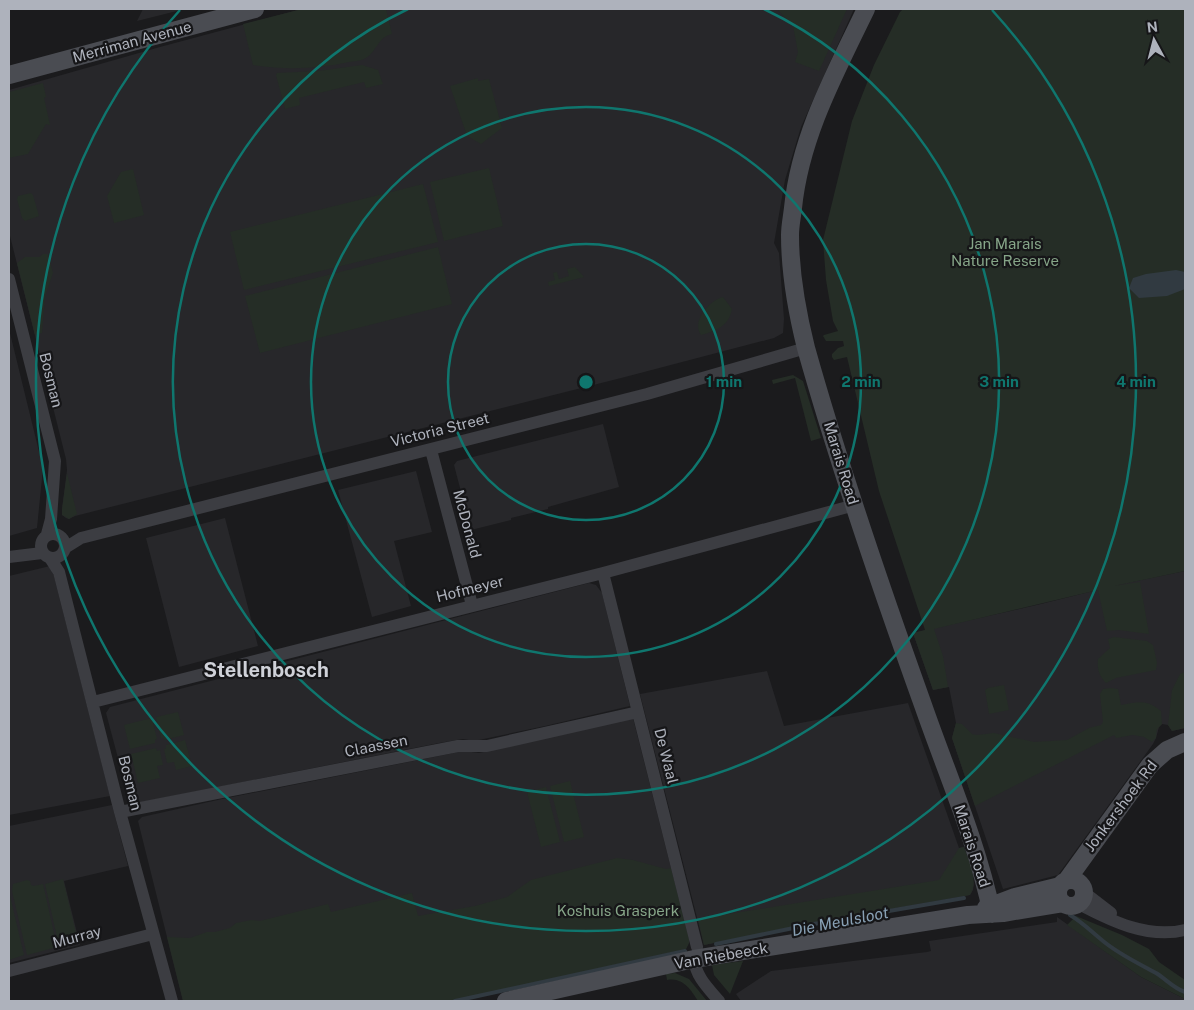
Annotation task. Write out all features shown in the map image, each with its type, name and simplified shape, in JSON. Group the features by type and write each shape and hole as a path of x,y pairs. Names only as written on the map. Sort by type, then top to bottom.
{"street":[{"name":"Merriman Avenue","path":"9,76 255,9"},
{"name":"Marais Road","path":"866,9 814,120 803,152 794,196 790,234 797,306 806,348 854,505 922,702 970,833 991,910"},
{"name":"Bosman","path":"9,279 54,455 55,469 51,519 53,545 59,572 120,812 172,1001"},
{"name":"Victoria Street","path":"12,556 647,394 806,348"},
{"name":"McDonald","path":"431,450 472,605"},
{"name":"Hofmeyer","path":"93,702 603,573 854,505"},
{"name":"De Waal","path":"603,573 696,953 694,967 699,977 719,1001"},
{"name":"Claassen","path":"120,812 458,746 488,746 638,712"},
{"name":"Jonkershoek Rd","path":"1072,891 1150,765 1167,750 1185,742"},
{"name":"Jonkershoek Rd","path":"1072,891 1087,866 1155,770 1168,757 1185,748"},
{"name":"Van Riebeeck","path":"506,1001 696,953 968,915 991,910 1015,897 1072,891"},
{"path":"1072,891 1115,916 1120,922 1143,930 1154,932 1185,930"},
{"name":"Murray","path":"9,971 153,934"}],"shaded area":[{"path":"143,9 185,9 137,21"},
{"path":"302,9 854,9 801,127 785,180 774,243 779,253 784,319 783,333 774,338 625,377 69,519 66,518 62,515 62,509 67,470 66,459 9,232 9,90"},
{"path":"1176,270 1185,272 1185,289 1167,296 1139,298 1129,288 1133,278 1146,274"},
{"path":"9,329 43,468 37,528 9,536"},
{"path":"603,424 619,487 548,507 548,509 511,518 511,520 471,530 454,465 457,461"},
{"path":"416,471 432,532 394,541 411,606 372,617 338,490"},
{"path":"225,518 258,646 179,667 146,538"},
{"path":"50,566 110,796 9,815 9,576"},
{"path":"1185,571 1185,728 1172,731 1168,725 1162,724 1159,727 1153,744 1058,875 1003,889 952,738 956,723 949,687 933,690 913,633 1121,584"},
{"path":"589,583 596,585 602,593 630,706 474,741 463,739 439,743 130,803 106,713 110,707"},
{"path":"767,671 784,726 908,703 959,848 964,847 974,884 970,895 816,922 704,945 640,694"},
{"path":"633,718 689,939 686,949 450,1001 183,1001 138,821 142,817 222,799 464,751 479,753"},
{"path":"112,805 128,866 64,881 80,945 9,963 9,826"},
{"path":"1057,917 1141,977 1185,999 1185,1001 741,1001 736,994 771,971 927,952 931,951 929,941 1057,922"}],"green space":[{"path":"302,9 386,9 392,34 383,38 372,53 361,60 301,68 253,65 243,24"},
{"path":"777,9 847,9 819,71 795,62 798,52 793,26"},
{"name":"Jan Marais Nature Reserve","path":"903,9 1185,9 1185,571 1114,586 1140,582 1149,634 1119,630 1107,631 1098,590 934,629 943,656 948,687 933,690 913,633 925,630 879,491 847,357 834,360 832,357 832,354 838,348 844,346 843,341 826,341 823,336 838,331 833,321 826,280 823,240 852,121 874,65"},
{"path":"362,65 378,70 383,84 366,88 364,82 299,98 300,105 285,109 277,73 318,71"},
{"path":"478,78 478,81 489,79 502,128 481,144 467,136 450,86"},
{"path":"43,83 50,125 46,124 28,154 9,158 9,92"},
{"path":"489,168 503,226 444,241 430,182"},
{"path":"133,169 144,215 114,223 107,196 121,172"},
{"path":"423,184 438,242 244,290 230,232"},
{"path":"31,193 39,216 25,221 22,218 17,199 18,196"},
{"path":"438,247 452,304 260,353 245,296"},
{"path":"43,254 48,254 53,273 45,297 42,333 35,335 17,263 25,257 39,257"},
{"path":"575,267 584,277 549,286 548,282 555,280 553,273 557,272 559,279 569,276 567,269"},
{"path":"723,297 732,309 728,320 712,332 701,335 698,324 703,312 713,302"},
{"path":"793,375 803,381 821,438 811,441 795,378 773,384 772,380"},
{"path":"67,473 77,514 69,519 62,515"},
{"path":"1114,637 1147,641 1153,645 1157,663 1156,670 1116,678 1106,683 1099,672 1098,659 1110,648 1108,639"},
{"path":"1185,672 1185,728 1172,731 1168,725 1172,690 1180,674"},
{"path":"1004,685 1009,710 989,714 985,690"},
{"path":"1103,689 1118,689 1121,705 1142,702 1161,711 1162,724 1157,729 1156,738 1152,742 1144,737 1133,735 1116,738 1114,735 975,806 952,738 956,723 962,724 972,734 977,735 994,733 1034,742 1067,740 1089,728 1101,725 1103,722 1100,694"},
{"path":"178,712 184,735 164,740 164,738 161,738 156,717"},
{"path":"152,718 157,739 155,743 130,749 124,725"},
{"path":"185,740 192,766 176,770 174,762 167,763 164,749 166,745"},
{"path":"156,748 157,751 160,750 163,765 157,766 160,778 138,783 131,754"},
{"path":"570,781 584,837 564,842 550,786"},
{"path":"546,787 560,842 541,847 527,792"},
{"path":"964,847 974,884 970,895 816,922 704,945 698,919 939,880 959,848"},
{"name":"Koshuis Grasperk","path":"617,858 633,860 666,869 671,868 689,939 686,949 450,1001 183,1001 167,937 190,938 207,932 230,928 236,923 251,920 260,921 328,904 331,912 412,893 418,916 475,906 507,897 531,880"},
{"path":"63,879 78,941 59,946 45,884"},
{"path":"27,880 34,886 43,884 57,947 27,955 12,891 13,884"},
{"path":"9,892 24,955 9,960"},
{"path":"1076,916 1122,935 1149,949 1159,962 1185,980 1185,999 1141,977 1067,925"},
{"path":"743,961 730,994 714,975 712,965"},
{"path":"675,973 689,979 707,1001 698,1001 682,982 667,980 666,974"}],"waterway":[{"name":"Die Meulsloot","path":"716,944 808,925 964,898"},
{"name":"Die Meulsloot","path":"1070,915 1116,950 1185,992"},
{"name":"Die Meulsloot","path":"455,1001 685,951"}],"district":[{"name":"Stellenbosch","path":"266,670"}]}
